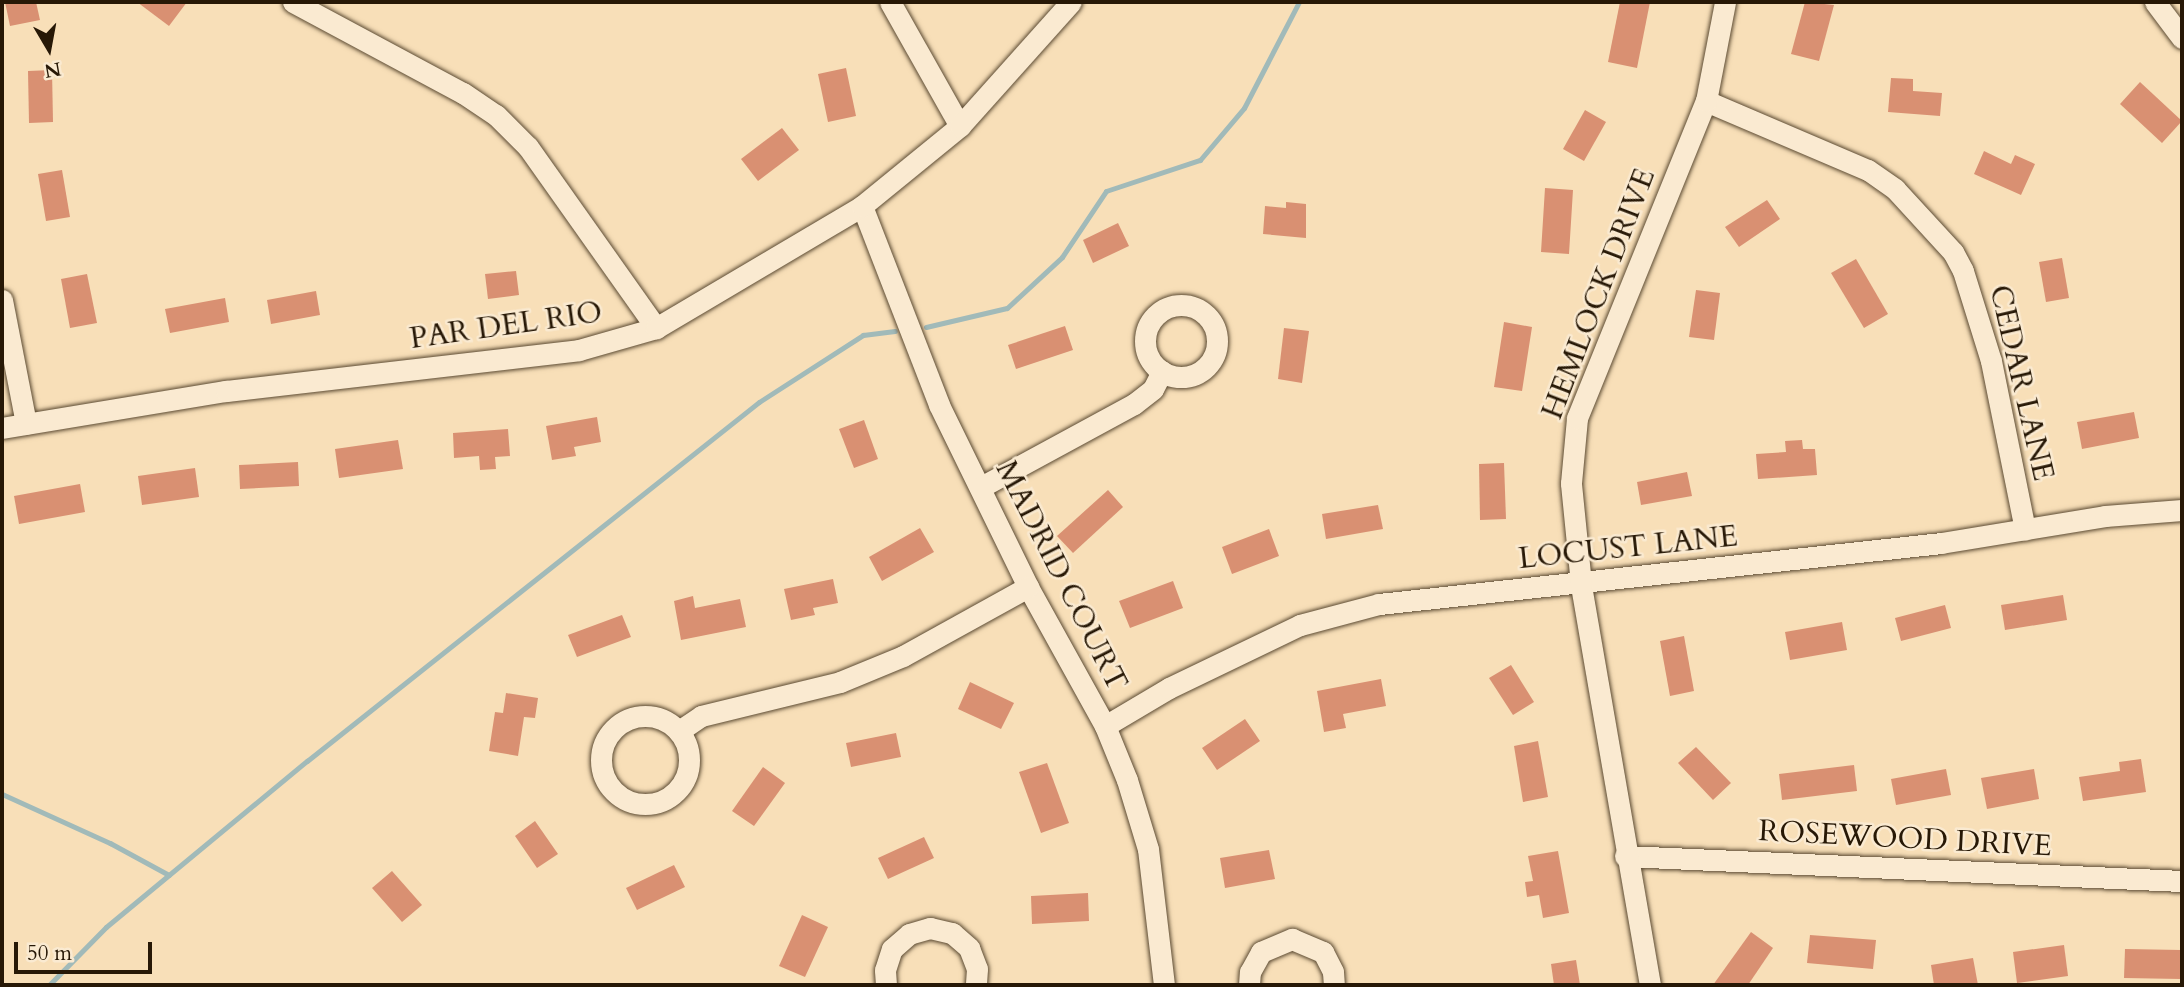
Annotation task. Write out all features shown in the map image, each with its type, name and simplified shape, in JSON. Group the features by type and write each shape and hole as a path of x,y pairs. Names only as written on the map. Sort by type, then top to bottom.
{"street":[{"path":"293,2 463,93 496,116 528,148 656,328"},
{"path":"890,2 960,126"},
{"name":"PAR DEL RIO","path":"2,428 226,391 579,350 656,328 862,206 960,126 1071,2"},
{"name":"HEMLOCK DRIVE","path":"1650,985 1625,856 1581,584 1571,483 1577,418 1706,101 1725,2"},
{"path":"2155,2 2182,38"},
{"name":"CEDAR LANE","path":"1706,101 1868,170 1895,189 1953,252 1963,271 1991,361 2025,530"},
{"name":"MADRID COURT","path":"862,206 939,405 1028,587 1105,726 1148,849 1164,985"},
{"path":"2,300 26,424"},
{"path":"981,487 1133,404 1153,389 1161,372"},
{"name":"LOCUST LANE","path":"1105,726 1169,688 1300,625 1340,612 2025,530 2105,516 2182,510"},
{"path":"679,731 701,716 840,682 903,656 1028,587"},
{"path":"652,716 679,731 690,762 677,791 647,804 625,800 609,786 600,757 613,729 631,718 652,716"},
{"name":"ROSEWOOD DRIVE","path":"1625,856 2182,881"},
{"path":"886,985 885,970 892,948 909,934 930,928 952,933 969,948 977,969 976,985"},
{"path":"1249,985 1250,971 1261,952 1292,939 1322,952 1334,972 1334,985"}],"building":[{"path":"5,2 36,2 40,20 10,26"},
{"path":"137,2 187,2 169,26"},
{"path":"1620,2 1650,2 1637,68 1608,62"},
{"path":"1805,2 1834,5 1819,61 1791,54"},
{"path":"846,68 856,116 828,122 818,74"},
{"path":"52,70 53,122 29,123 28,71"},
{"path":"1891,78 1913,79 1913,91 1942,93 1940,116 1888,112"},
{"path":"2140,82 2182,121 2162,143 2120,104"},
{"path":"1585,110 1606,122 1584,161 1563,149"},
{"path":"782,128 799,150 758,181 741,159"},
{"path":"1984,151 2011,164 2015,155 2035,164 2021,195 1974,174"},
{"path":"62,170 70,217 46,221 38,174"},
{"path":"1545,188 1573,190 1569,254 1541,252"},
{"path":"1767,200 1780,219 1739,247 1725,227"},
{"path":"1286,202 1306,204 1306,238 1263,234 1265,206 1286,208"},
{"path":"1118,223 1129,246 1093,263 1083,240"},
{"path":"2062,258 2069,298 2046,302 2039,262"},
{"path":"1856,259 1888,314 1864,328 1831,273"},
{"path":"516,271 519,295 488,299 485,274"},
{"path":"87,274 97,323 70,328 61,279"},
{"path":"1696,290 1720,293 1714,340 1689,337"},
{"path":"316,291 320,315 271,324 267,300"},
{"path":"225,298 229,322 170,333 165,309"},
{"path":"1504,322 1532,327 1522,391 1494,387"},
{"path":"1065,326 1073,350 1016,369 1008,345"},
{"path":"1284,328 1309,331 1302,383 1278,379"},
{"path":"2134,412 2139,438 2082,449 2077,422"},
{"path":"597,417 601,442 574,447 576,456 552,460 546,426"},
{"path":"864,420 878,459 854,468 839,429"},
{"path":"508,429 510,456 495,457 496,469 480,470 479,456 454,458 453,433"},
{"path":"398,440 403,469 339,478 335,449"},
{"path":"1802,440 1803,449 1815,449 1817,475 1758,479 1756,454 1786,452 1785,441"},
{"path":"298,462 299,486 240,489 239,465"},
{"path":"1504,463 1506,519 1480,520 1479,464"},
{"path":"195,468 199,497 142,505 138,476"},
{"path":"1687,472 1692,496 1641,505 1637,482"},
{"path":"80,484 85,512 19,524 14,496"},
{"path":"1108,490 1123,507 1073,553 1057,536"},
{"path":"1378,505 1383,529 1326,539 1322,514"},
{"path":"920,528 934,552 882,581 869,557"},
{"path":"1269,529 1279,556 1232,574 1222,547"},
{"path":"833,579 838,603 813,608 815,615 791,620 784,589"},
{"path":"1173,581 1183,608 1130,628 1119,601"},
{"path":"2063,595 2067,620 2005,630 2001,605"},
{"path":"693,596 695,608 740,599 746,627 681,640 674,601"},
{"path":"1945,605 1951,628 1901,641 1895,618"},
{"path":"622,615 631,637 577,657 568,635"},
{"path":"1842,622 1847,650 1790,660 1785,632"},
{"path":"1684,636 1694,691 1670,696 1660,641"},
{"path":"1511,665 1534,702 1513,715 1489,678"},
{"path":"1381,679 1386,706 1343,714 1346,728 1324,732 1317,691"},
{"path":"970,682 1014,703 1001,729 958,709"},
{"path":"506,693 538,698 535,718 524,717 518,756 489,751 495,712 503,713"},
{"path":"1245,719 1260,741 1217,770 1202,748"},
{"path":"896,733 901,757 851,767 846,743"},
{"path":"1538,741 1548,797 1523,802 1514,746"},
{"path":"1696,747 1731,783 1713,800 1678,763"},
{"path":"2141,759 2146,792 2083,801 2079,777 2120,771 2119,762"},
{"path":"1047,763 1069,823 1041,833 1019,772"},
{"path":"1854,765 1857,791 1782,800 1779,774"},
{"path":"763,767 785,783 754,826 732,811"},
{"path":"1946,769 1951,795 1896,805 1891,779"},
{"path":"2034,769 2039,799 1987,809 1981,778"},
{"path":"535,821 558,854 537,868 515,836"},
{"path":"924,837 934,858 888,879 878,858"},
{"path":"1269,850 1275,879 1225,888 1220,858"},
{"path":"1558,851 1569,913 1543,918 1539,895 1527,897 1525,882 1533,881 1528,856"},
{"path":"674,865 685,887 637,910 626,888"},
{"path":"392,871 422,905 402,922 372,888"},
{"path":"1088,893 1089,921 1032,924 1031,896"},
{"path":"802,915 828,927 805,977 779,966"},
{"path":"1751,932 1773,948 1748,985 1713,985"},
{"path":"1810,935 1876,940 1873,969 1807,963"},
{"path":"2064,945 2068,976 2017,983 2013,952"},
{"path":"2125,949 2181,950 2181,979 2124,978"},
{"path":"1973,958 1978,985 1934,985 1931,965"},
{"path":"1576,960 1580,985 1554,985 1551,964"}],"waterway":[{"path":"926,327 1007,308 1062,257 1106,191 1200,160 1244,108 1299,2"},
{"path":"49,985 106,927 307,761 759,402 863,335 895,331"},
{"path":"2,794 110,843 169,875"}]}
